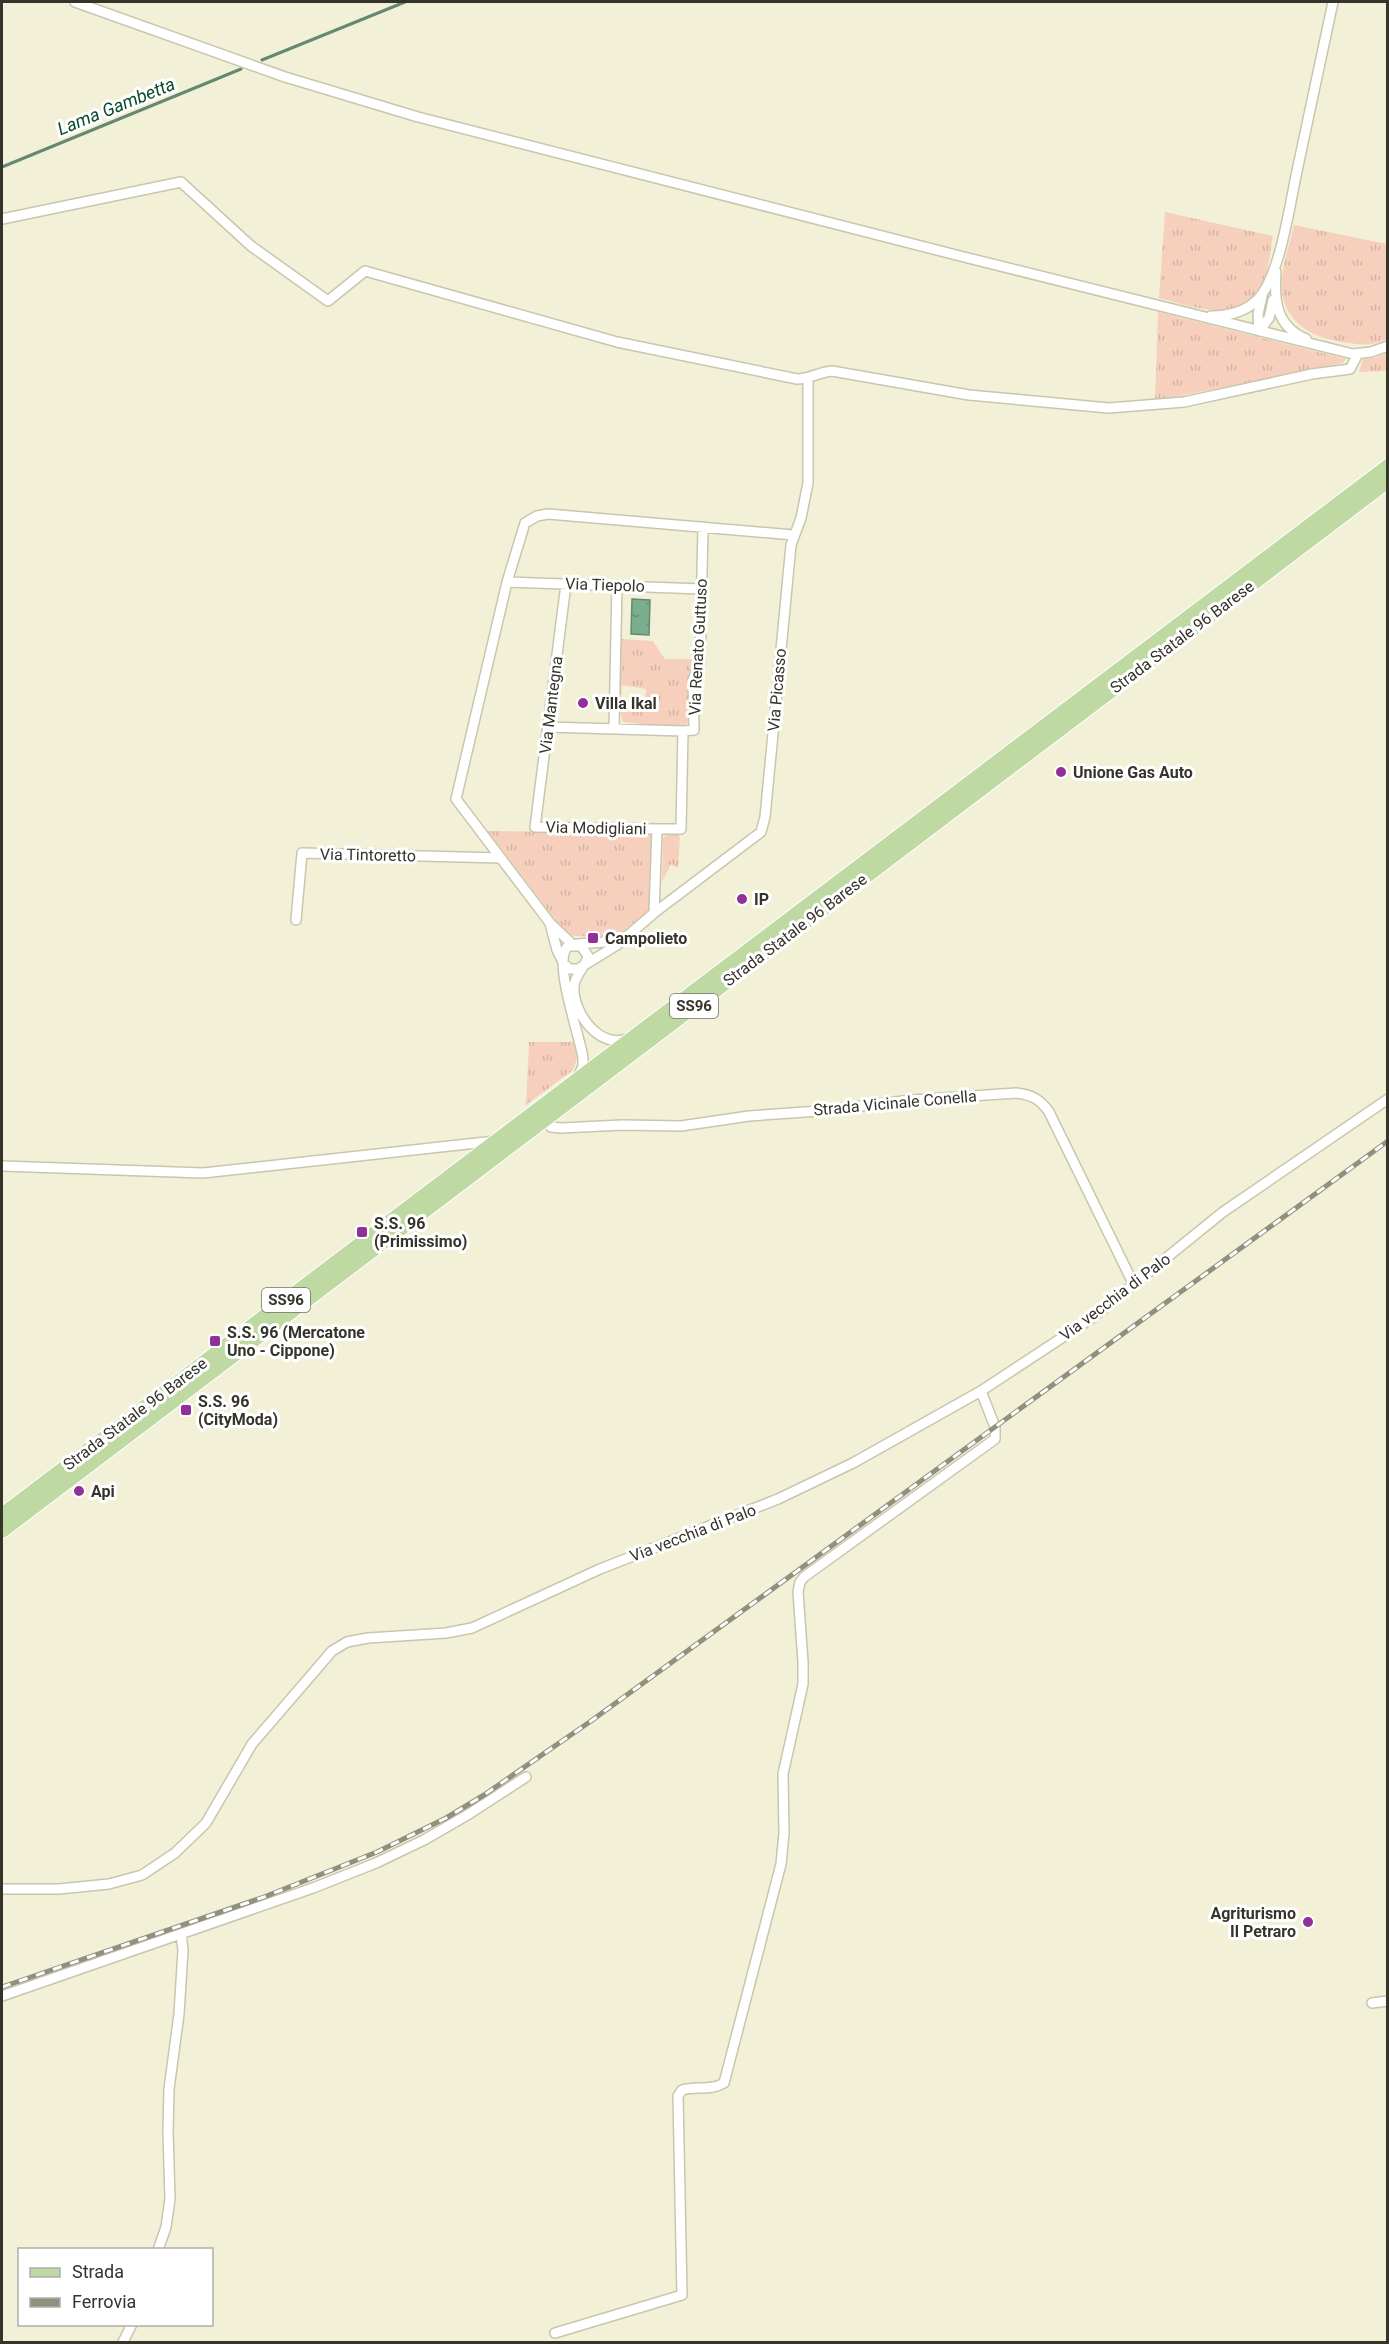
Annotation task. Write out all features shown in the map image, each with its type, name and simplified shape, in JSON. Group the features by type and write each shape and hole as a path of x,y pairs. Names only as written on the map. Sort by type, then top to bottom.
{"main road":[{"name":"Strada Statale 96 Barese","path":"2,1515 1388,466"},
{"name":"Strada Statale 96 Barese","path":"2,1531 1388,481"}],"street":[{"path":"75,2 285,77 418,117 1259,331 1358,354 1388,346"},
{"path":"1259,331 1258,314 1269,292 1333,2"},
{"path":"2,219 181,182 251,246 328,301 365,271 616,342 797,379 832,371 969,395 1088,407 1147,406 1184,402 1312,374 1350,369 1358,354"},
{"path":"1199,316 1227,315 1239,311 1269,292"},
{"path":"1269,292 1282,319 1290,329 1323,346"},
{"name":"Via Picasso","path":"582,967 617,945 654,913 756,837 764,826 793,535 801,518 808,483 808,378"},
{"path":"637,1035 618,1042 607,1040 586,1023 574,994 574,984 588,956 584,948 574,944 550,923 456,799 507,582 520,537 525,523 537,516 548,514 793,535"},
{"name":"Via Renato Guttuso","path":"657,829 681,829 683,731 694,730 693,680 700,664 704,527"},
{"name":"Via Tiepolo","path":"507,582 702,589"},
{"name":"Via Mantegna","path":"535,827 566,584"},
{"path":"614,729 617,585"},
{"path":"548,727 683,731"},
{"name":"Via Modigliani","path":"535,827 657,829"},
{"path":"654,913 657,829"},
{"name":"Via Tintoretto","path":"296,920 302,853 501,858"},
{"path":"550,923 562,960 570,969 582,967"},
{"path":"572,1085 581,1073 583,1058 562,971 565,948 574,944 605,942 624,937"},
{"name":"Strada Vicinale Conella","path":"544,1120 551,1127 561,1128 622,1125 681,1126 749,1116 819,1111 912,1100 1016,1093 1029,1095 1042,1101 1049,1112 1134,1285"},
{"name":"Via vecchia di Palo","path":"2,1889 59,1890 109,1884 142,1875 175,1853 206,1823 252,1744 332,1651 347,1642 368,1638 446,1633 472,1628 600,1569 778,1499 853,1463 981,1391 1092,1318 1223,1212 1388,1099"},
{"path":"2,1166 203,1173 496,1141"},
{"path":"555,2333 682,2295 678,2096 682,2090 717,2087 724,2083 781,1864 784,1833 783,1774 803,1684 798,1592 800,1582 995,1439 995,1427 981,1391"},
{"path":"2,1996 313,1888 384,1859 470,1814 526,1777"},
{"path":"159,2248 170,2199 168,2111 179,2014 183,1950 181,1934"},
{"path":"1372,2003 1388,2001"},
{"path":"123,2343 132,2326"}],"green space":[{"path":"1165,212 1273,236 1265,277 1254,296 1243,305 1217,310 1187,306 1159,298"},
{"path":"1294,225 1387,244 1387,339 1367,344 1333,340 1312,333 1295,320 1284,303 1282,292 1284,266"},
{"path":"1158,312 1346,359 1337,364 1155,401"},
{"path":"1387,353 1387,371 1359,372 1363,359 1375,358"},
{"path":"620,639 653,641 665,659 697,659 691,677 688,723 682,726 666,727 623,722 619,706","holes":["622,685 646,689 645,700 639,700 638,705 621,703"]},
{"path":"488,831 653,833 652,910 613,937 566,934"},
{"path":"677,833 680,837 678,868 671,864 662,882 663,838 667,834"},
{"path":"529,1042 576,1042 578,1056 573,1070 526,1105"}],"water":[{"path":"632,599 650,600 649,635 631,634"}],"waterway":[{"name":"Lama Gambetta","path":"262,60 405,2"},
{"name":"Lama Gambetta","path":"2,167 241,69"}],"railway":[{"path":"2,1987 264,1897 377,1852 446,1818 484,1795 591,1721 1388,1141"}],"place":[{"name":"Villa Ikal","path":"583,703"},
{"name":"Unione Gas Auto","path":"1061,772"},
{"name":"IP","path":"742,899"},
{"name":"Campolieto","path":"593,938"},
{"name":"S.S. 96 (Primissimo)","path":"362,1232"},
{"name":"S.S. 96 (Mercatone Uno - Cippone)","path":"215,1341"},
{"name":"S.S. 96 (CityModa)","path":"186,1410"},
{"name":"Api","path":"79,1491"},
{"name":"Agriturismo Il Petraro","path":"1308,1922"}]}
